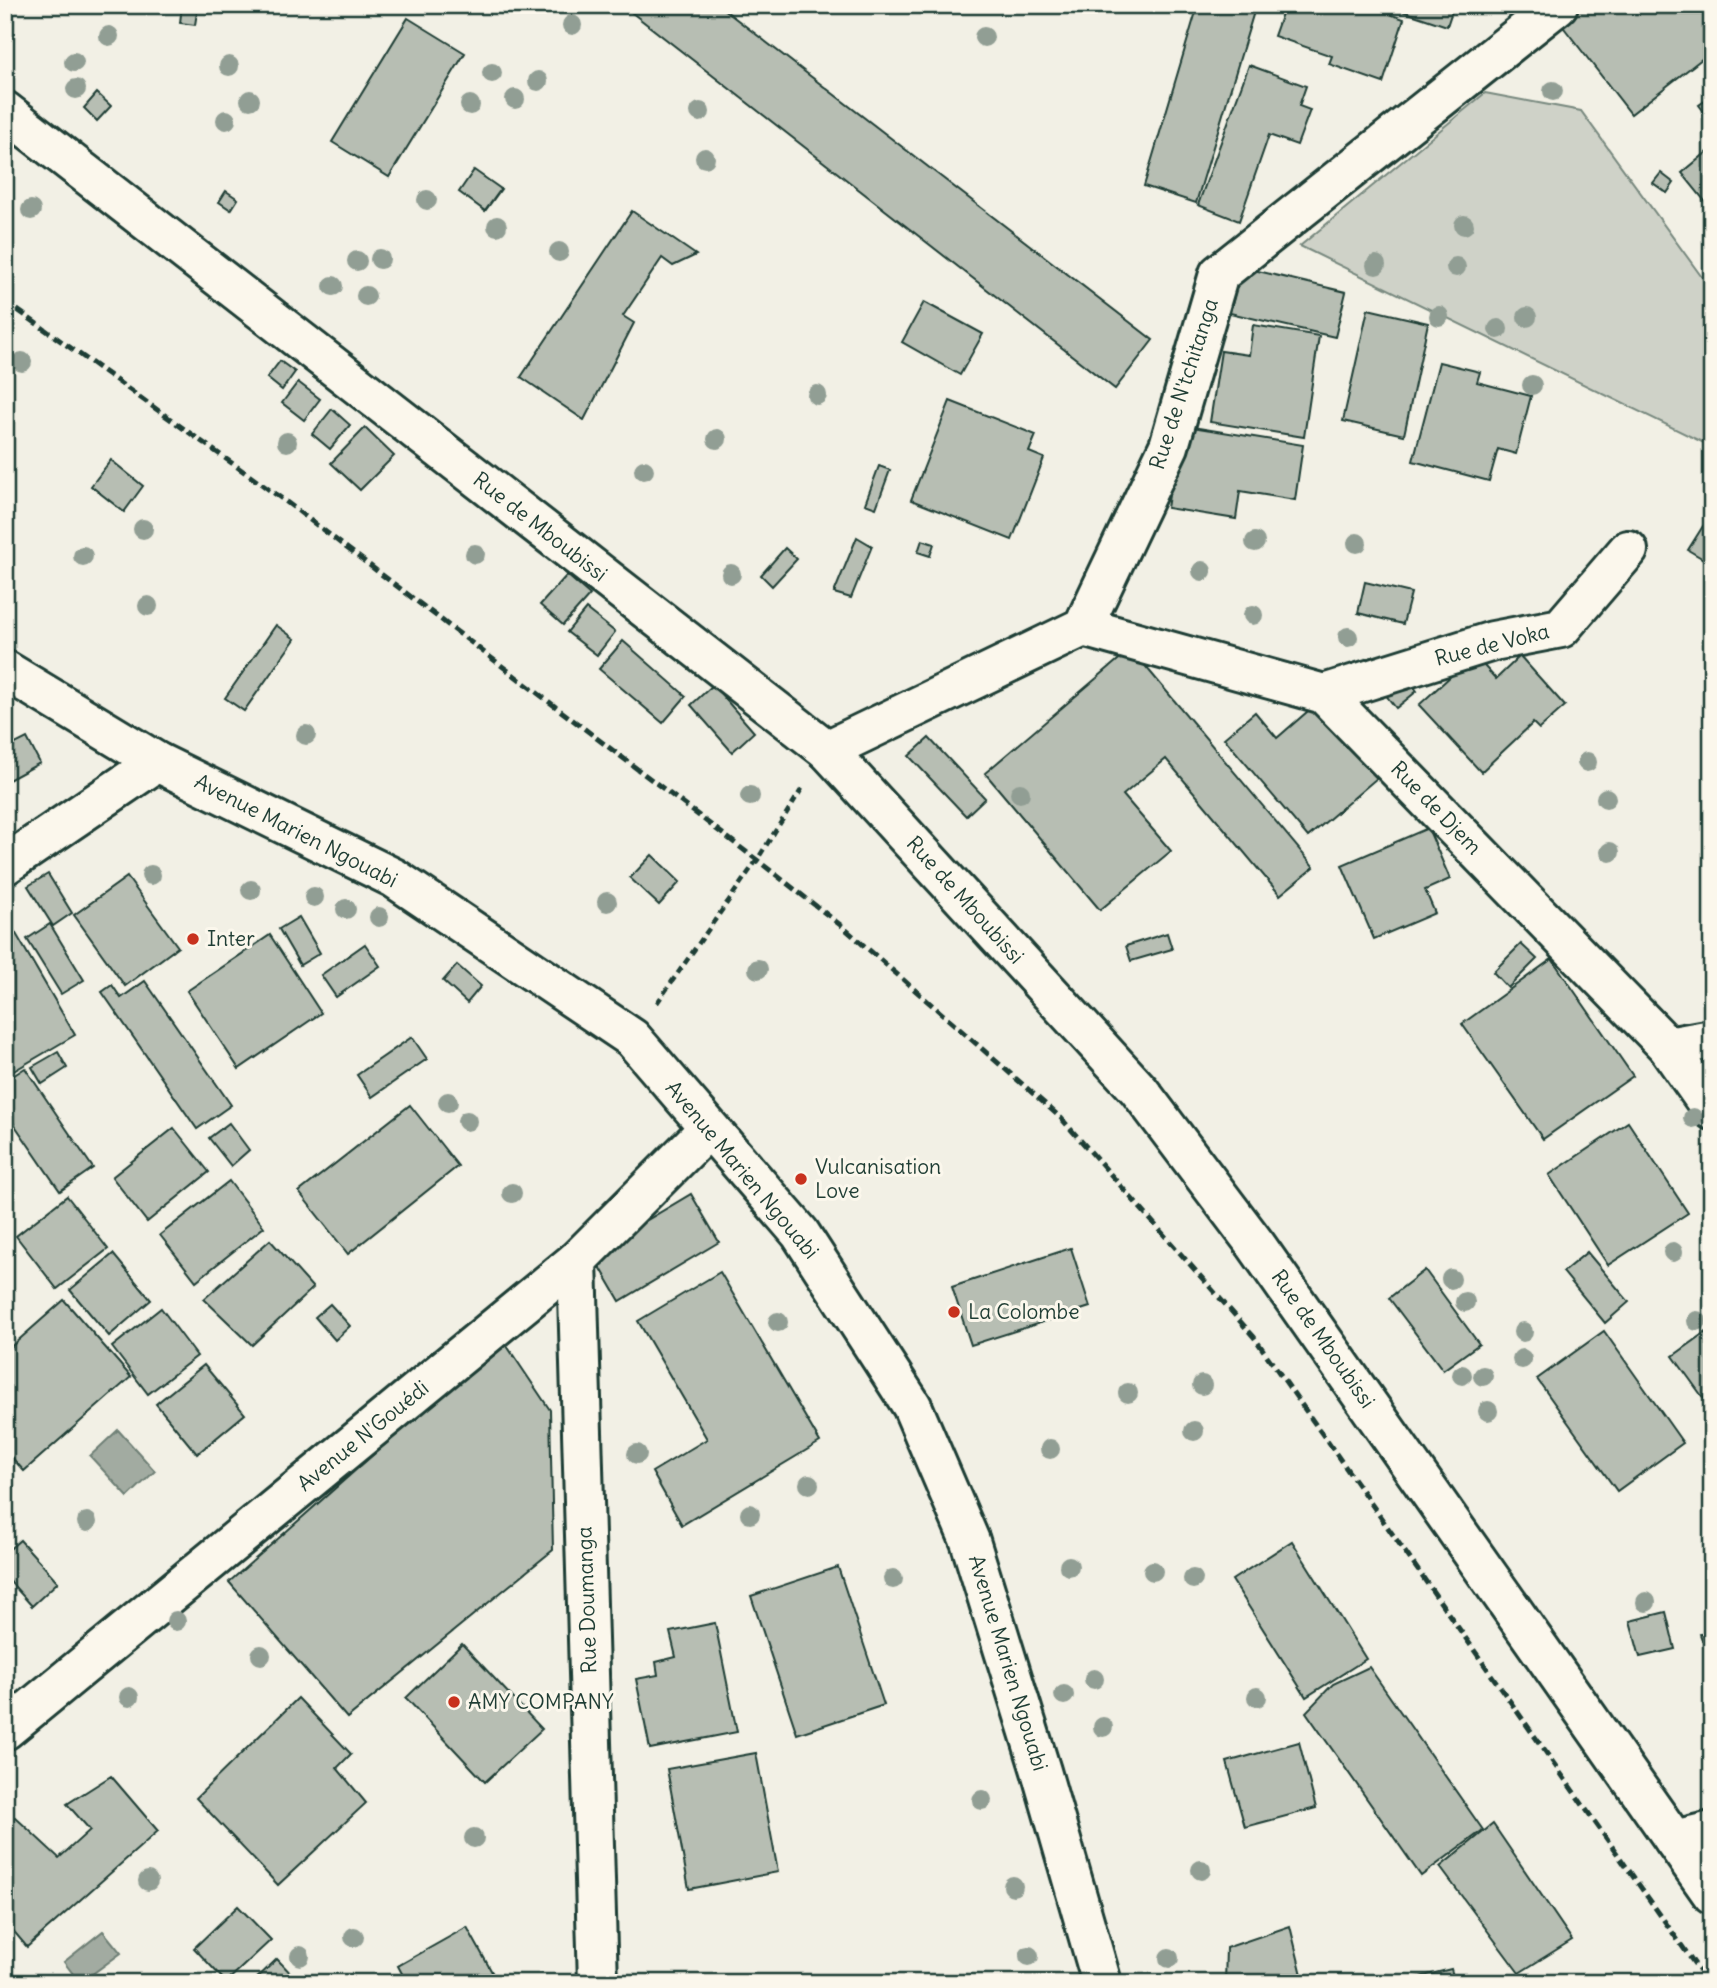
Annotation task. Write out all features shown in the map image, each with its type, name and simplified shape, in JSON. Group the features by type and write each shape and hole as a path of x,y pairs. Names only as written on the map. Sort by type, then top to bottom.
{"street":[{"name":"Rue de N'tchitanga","path":"1083,627 1169,446 1219,274 1558,5"},
{"name":"Rue de Mboubissi","path":"5,111 827,750 1139,1090 1256,1245 1712,1894"},
{"name":"Rue de Voka","path":"1324,694 1493,641 1561,628 1628,550"},
{"path":"827,750 1083,627 1324,694"},
{"name":"Avenue Marien Ngouabi","path":"5,670 157,762 394,878 632,1038 800,1233 912,1406 970,1541 1041,1770 1102,1983"},
{"name":"Rue de Djem","path":"1324,694 1668,1048 1712,1110"},
{"path":"5,864 157,762"},
{"path":"1668,1048 1712,1039"},
{"name":"Avenue N'Gouédi","path":"5,1730 577,1259 708,1129"},
{"name":"Rue Doumanga","path":"577,1259 598,1983"},
{"path":"1674,1840 1712,1831"}],"path":[{"path":"632,1038 757,860 827,750"}],"shaded area":[{"path":"1485,93 1581,111 1712,291 1712,447 1300,246"},
{"path":"118,1430 155,1471 128,1497 90,1456"},
{"path":"103,1931 121,1953 80,1983 64,1962"}],"building":[{"path":"182,5 198,6 195,25 180,23"},
{"path":"622,5 718,5 1153,340 1115,389"},
{"path":"1198,5 1256,5 1196,203 1144,186"},
{"path":"1285,5 1364,5 1404,19 1383,83 1329,64 1332,56 1274,36"},
{"path":"1384,5 1454,5 1447,26"},
{"path":"1584,5 1712,5 1712,51 1631,114 1561,24"},
{"path":"408,18 465,53 389,177 332,142"},
{"path":"1249,65 1306,86 1299,106 1310,110 1297,145 1269,135 1239,221 1198,205"},
{"path":"97,93 111,106 97,121 84,108"},
{"path":"1712,96 1712,122 1699,105"},
{"path":"1712,148 1712,210 1682,173"},
{"path":"474,170 501,189 485,211 459,192"},
{"path":"1661,173 1674,183 1667,193 1653,183"},
{"path":"226,191 238,199 231,210 219,202"},
{"path":"632,211 696,255 673,266 662,258 623,316 634,323 584,420 521,377"},
{"path":"1241,267 1346,292 1335,337 1230,313"},
{"path":"924,302 983,334 960,375 902,342"},
{"path":"1368,309 1428,323 1404,435 1343,421"},
{"path":"1253,325 1319,336 1304,437 1210,422 1221,351 1249,355"},
{"path":"280,361 295,372 282,390 267,378"},
{"path":"1439,362 1480,372 1477,382 1531,396 1516,454 1498,449 1489,481 1413,461"},
{"path":"298,382 320,399 304,420 282,403"},
{"path":"950,401 1036,435 1029,452 1044,458 1012,540 911,500"},
{"path":"332,409 350,425 330,449 312,434"},
{"path":"1180,425 1303,445 1295,500 1240,491 1236,519 1167,508"},
{"path":"365,428 394,456 360,490 331,463"},
{"path":"111,460 143,486 124,512 91,486"},
{"path":"879,466 890,470 876,508 865,504"},
{"path":"1703,526 1712,531 1712,564 1688,550"},
{"path":"857,537 872,546 851,598 834,593"},
{"path":"922,540 934,544 930,556 918,552"},
{"path":"785,548 797,559 772,586 761,575"},
{"path":"567,575 590,595 563,625 540,605"},
{"path":"1365,582 1411,593 1403,624 1358,613"},
{"path":"586,609 615,632 597,655 567,632"},
{"path":"276,625 295,639 244,711 225,698"},
{"path":"623,641 686,696 663,723 599,669"},
{"path":"1131,649 1314,867 1280,895 1166,759 1123,795 1171,851 1100,910 985,773"},
{"path":"1474,655 1496,679 1520,656 1565,706 1539,729 1533,723 1481,772 1419,705"},
{"path":"1403,672 1417,691 1396,708 1381,689"},
{"path":"713,685 754,732 732,752 691,705"},
{"path":"1315,705 1377,778 1308,837 1224,738 1255,712 1277,738"},
{"path":"27,738 40,763 5,782 5,749"},
{"path":"929,738 985,798 966,816 909,756"},
{"path":"1428,828 1450,879 1425,890 1435,913 1374,939 1342,865"},
{"path":"652,855 680,882 659,905 630,878"},
{"path":"48,874 72,913 53,926 28,886"},
{"path":"127,877 178,947 125,986 74,915"},
{"path":"299,917 320,953 300,965 279,929"},
{"path":"50,924 84,980 61,994 27,939"},
{"path":"15,932 75,1035 5,1076 5,937"},
{"path":"1167,933 1172,949 1131,961 1126,946"},
{"path":"270,935 321,1013 239,1069 187,991"},
{"path":"365,944 380,966 336,997 321,975"},
{"path":"1521,944 1537,959 1508,988 1493,972"},
{"path":"1552,959 1633,1076 1543,1139 1462,1024"},
{"path":"457,965 481,986 467,1003 443,981"},
{"path":"145,981 231,1105 197,1129 102,992 112,985 121,998"},
{"path":"412,1037 427,1059 372,1097 357,1075"},
{"path":"58,1052 67,1068 42,1084 32,1067"},
{"path":"25,1068 93,1168 60,1191 5,1111 5,1081"},
{"path":"410,1105 458,1166 348,1254 299,1192"},
{"path":"1628,1122 1688,1213 1608,1265 1549,1175"},
{"path":"229,1123 249,1150 231,1166 209,1138"},
{"path":"174,1128 209,1172 147,1222 112,1177"},
{"path":"229,1181 264,1227 196,1281 160,1235"},
{"path":"691,1194 719,1242 620,1301 592,1253"},
{"path":"67,1196 108,1249 57,1289 16,1236"},
{"path":"270,1240 313,1288 252,1345 204,1299"},
{"path":"1071,1248 1090,1307 971,1345 952,1287"},
{"path":"1587,1252 1629,1302 1605,1323 1563,1272"},
{"path":"113,1254 151,1300 109,1336 70,1290"},
{"path":"1425,1270 1479,1344 1443,1370 1389,1298"},
{"path":"720,1272 820,1442 682,1525 652,1472 707,1439 638,1321"},
{"path":"64,1300 131,1377 24,1471 5,1450 5,1352"},
{"path":"330,1304 350,1326 335,1340 315,1317"},
{"path":"161,1308 197,1356 148,1394 112,1347"},
{"path":"1712,1328 1712,1410 1673,1356"},
{"path":"1604,1331 1683,1443 1617,1491 1537,1379"},
{"path":"503,1340 550,1410 553,1550 347,1718 229,1582"},
{"path":"204,1365 245,1414 197,1454 156,1404"},
{"path":"20,1540 58,1582 32,1606 5,1576 5,1553"},
{"path":"1292,1541 1366,1659 1306,1697 1232,1580"},
{"path":"838,1567 884,1705 797,1734 751,1596"},
{"path":"1666,1612 1675,1649 1640,1657 1630,1621"},
{"path":"715,1623 737,1732 650,1749 636,1679 658,1675 656,1662 676,1657 670,1632"},
{"path":"1712,1630 1712,1667 1700,1634"},
{"path":"462,1644 542,1729 485,1782 406,1698"},
{"path":"1369,1667 1483,1830 1421,1876 1306,1712 1333,1684"},
{"path":"298,1698 351,1754 337,1768 366,1803 278,1885 196,1798"},
{"path":"1299,1742 1316,1808 1245,1827 1227,1762"},
{"path":"756,1753 778,1872 689,1889 667,1769"},
{"path":"111,1776 158,1831 27,1947 5,1921 5,1824 15,1817 59,1858 90,1830 67,1804"},
{"path":"1493,1824 1572,1940 1519,1973 1440,1867"},
{"path":"238,1906 271,1940 226,1982 194,1948"},
{"path":"1290,1926 1304,1983 1225,1983 1226,1948"},
{"path":"467,1927 498,1983 407,1983 398,1966"},
{"path":"277,1959 300,1983 252,1983"},
{"path":"1451,1969 1455,1983 1396,1983"}],"railway":[{"path":"5,301 285,501 757,860 843,927 1061,1118 1254,1337 1708,1983"}],"place":[{"name":"Inter","path":"193,939"},
{"name":"Vulcanisation Love","path":"801,1179"},
{"name":"La Colombe","path":"954,1312"},
{"name":"AMY COMPANY","path":"454,1702"}]}
